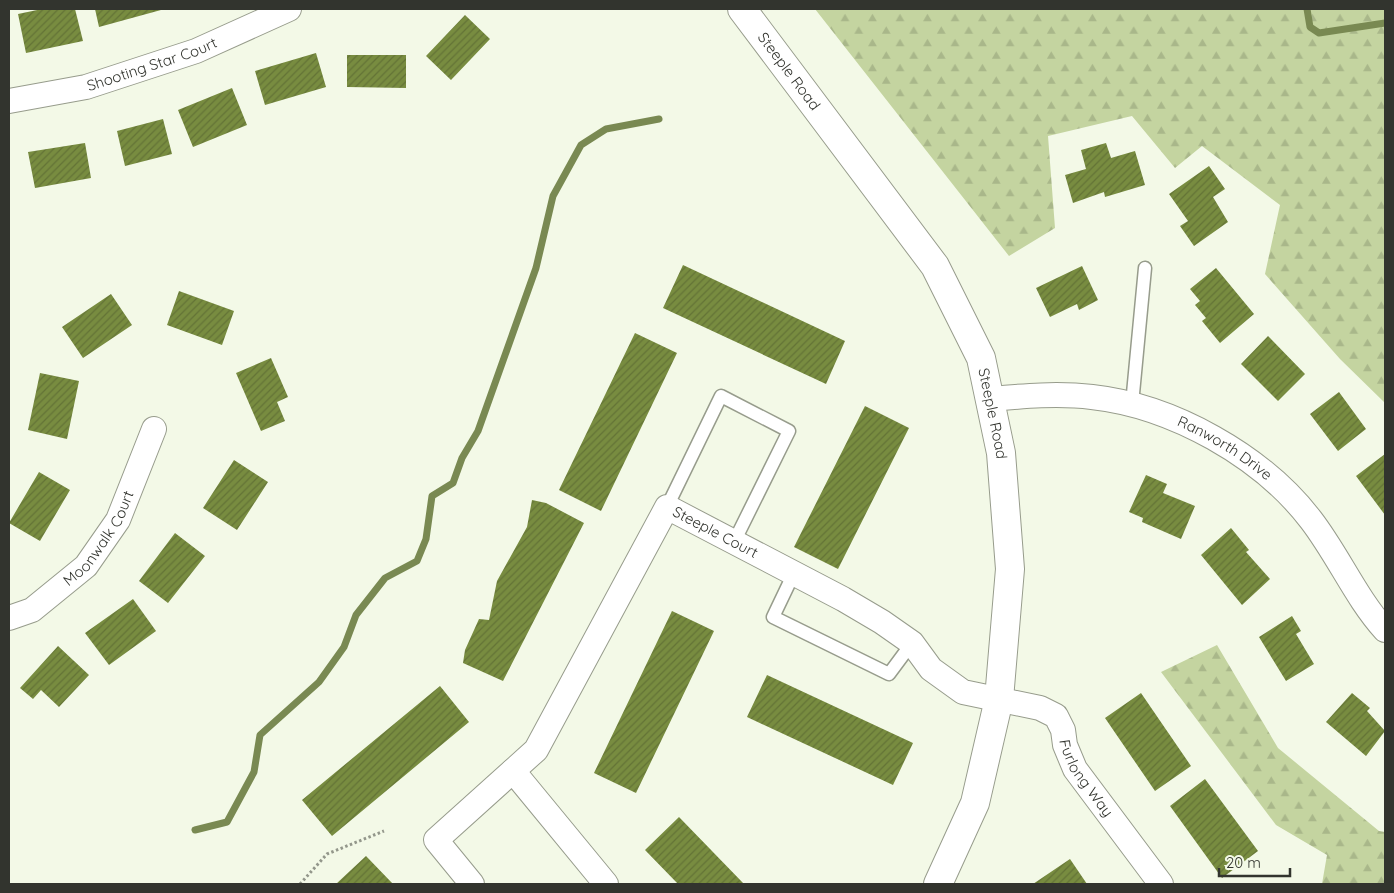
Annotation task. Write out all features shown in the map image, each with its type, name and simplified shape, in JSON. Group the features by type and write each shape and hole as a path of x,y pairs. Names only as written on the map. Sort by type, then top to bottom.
{"street":[{"name":"Shooting Star Court","path":"9,100 86,86 196,51 289,9"},
{"name":"Steeple Road","path":"742,9 935,266 981,358 1001,453 1010,569 999,699 974,803 938,884"},
{"name":"Ranworth Drive","path":"990,399 1045,394 1093,397 1132,404 1183,422 1234,450 1259,467 1294,500 1312,522 1385,630"},
{"name":"Moonwalk Court","path":"9,618 32,610 86,566 118,520 154,429"},
{"name":"Steeple Court","path":"472,884 436,840 536,750 668,507 851,603 912,643 932,669 963,692 999,699"},
{"name":"Furlong Way","path":"999,699 1040,708 1056,716 1063,730 1065,745 1075,769 1161,884"},
{"path":"513,771 606,884"}],"lane":[{"path":"1132,404 1145,268"},
{"path":"668,507 721,396 789,431 734,542"},
{"path":"794,573 773,617 889,674 912,643"}],"path":[{"path":"300,884 327,854 384,831"}],"green space":[{"path":"815,9 1385,9 1385,403 1340,359 1265,274 1280,205 1202,146 1175,168 1132,116 1048,136 1055,228 1009,256"},
{"path":"1217,645 1278,748 1379,831 1385,832 1385,884 1322,884 1327,855 1276,825 1161,672"}],"building":[{"path":"42,9 75,9 83,41 26,53 18,14"},
{"path":"95,9 160,9 161,10 99,27"},
{"path":"465,15 490,39 451,80 426,56"},
{"path":"316,53 326,87 265,105 255,71"},
{"path":"347,55 406,55 406,88 347,87"},
{"path":"232,88 247,125 193,147 178,110"},
{"path":"163,119 172,154 125,166 117,131"},
{"path":"85,143 91,178 35,188 28,152"},
{"path":"1106,143 1111,158 1135,151 1145,185 1105,197 1104,192 1073,203 1065,175 1086,169 1081,150"},
{"path":"1209,166 1225,189 1213,197 1228,222 1194,246 1180,226 1188,221 1169,194"},
{"path":"683,265 845,341 826,384 663,308"},
{"path":"1082,266 1098,300 1079,310 1077,304 1050,317 1036,288"},
{"path":"1216,268 1254,314 1220,343 1202,321 1206,318 1195,305 1200,301 1190,289"},
{"path":"179,291 234,311 222,345 167,325"},
{"path":"111,294 132,325 83,358 62,327"},
{"path":"635,333 677,353 601,511 559,490"},
{"path":"1268,336 1305,374 1278,401 1241,364"},
{"path":"271,358 288,397 277,402 285,421 261,431 236,373"},
{"path":"40,373 79,381 67,439 28,430"},
{"path":"1339,392 1366,429 1338,451 1310,414"},
{"path":"865,406 909,428 838,569 794,547"},
{"path":"1385,454 1385,515 1356,476"},
{"path":"234,460 268,482 237,530 203,508"},
{"path":"39,472 70,490 40,541 9,523"},
{"path":"1146,475 1167,484 1163,493 1195,506 1181,539 1142,522 1143,518 1129,512"},
{"path":"532,500 546,503 584,523 503,681 463,663 465,650 479,619 489,620 497,581 527,527"},
{"path":"1231,528 1249,550 1246,552 1270,579 1242,605 1201,555"},
{"path":"175,533 205,556 168,603 139,581"},
{"path":"133,599 156,631 109,665 85,633"},
{"path":"672,611 714,631 636,793 594,773"},
{"path":"1292,616 1301,631 1296,634 1314,664 1286,681 1259,637"},
{"path":"58,646 89,675 59,707 41,690 33,699 20,688"},
{"path":"767,675 913,743 893,785 747,717"},
{"path":"440,686 469,722 332,836 302,800"},
{"path":"1141,693 1191,766 1155,791 1105,718"},
{"path":"1352,693 1370,708 1367,711 1385,731 1366,756 1326,722"},
{"path":"1205,779 1258,851 1222,878 1170,806"},
{"path":"679,817 744,884 678,884 645,850"},
{"path":"366,856 393,884 336,884"},
{"path":"1070,859 1087,884 1033,884"}],"waterway":[{"path":"1307,9 1310,27 1319,33 1385,23"},
{"path":"195,830 227,822 254,772 260,735 319,682 344,647 356,615 385,578 417,561 426,539 432,496 453,483 462,458 478,431 536,268 553,196 581,145 606,129 659,119"}]}
